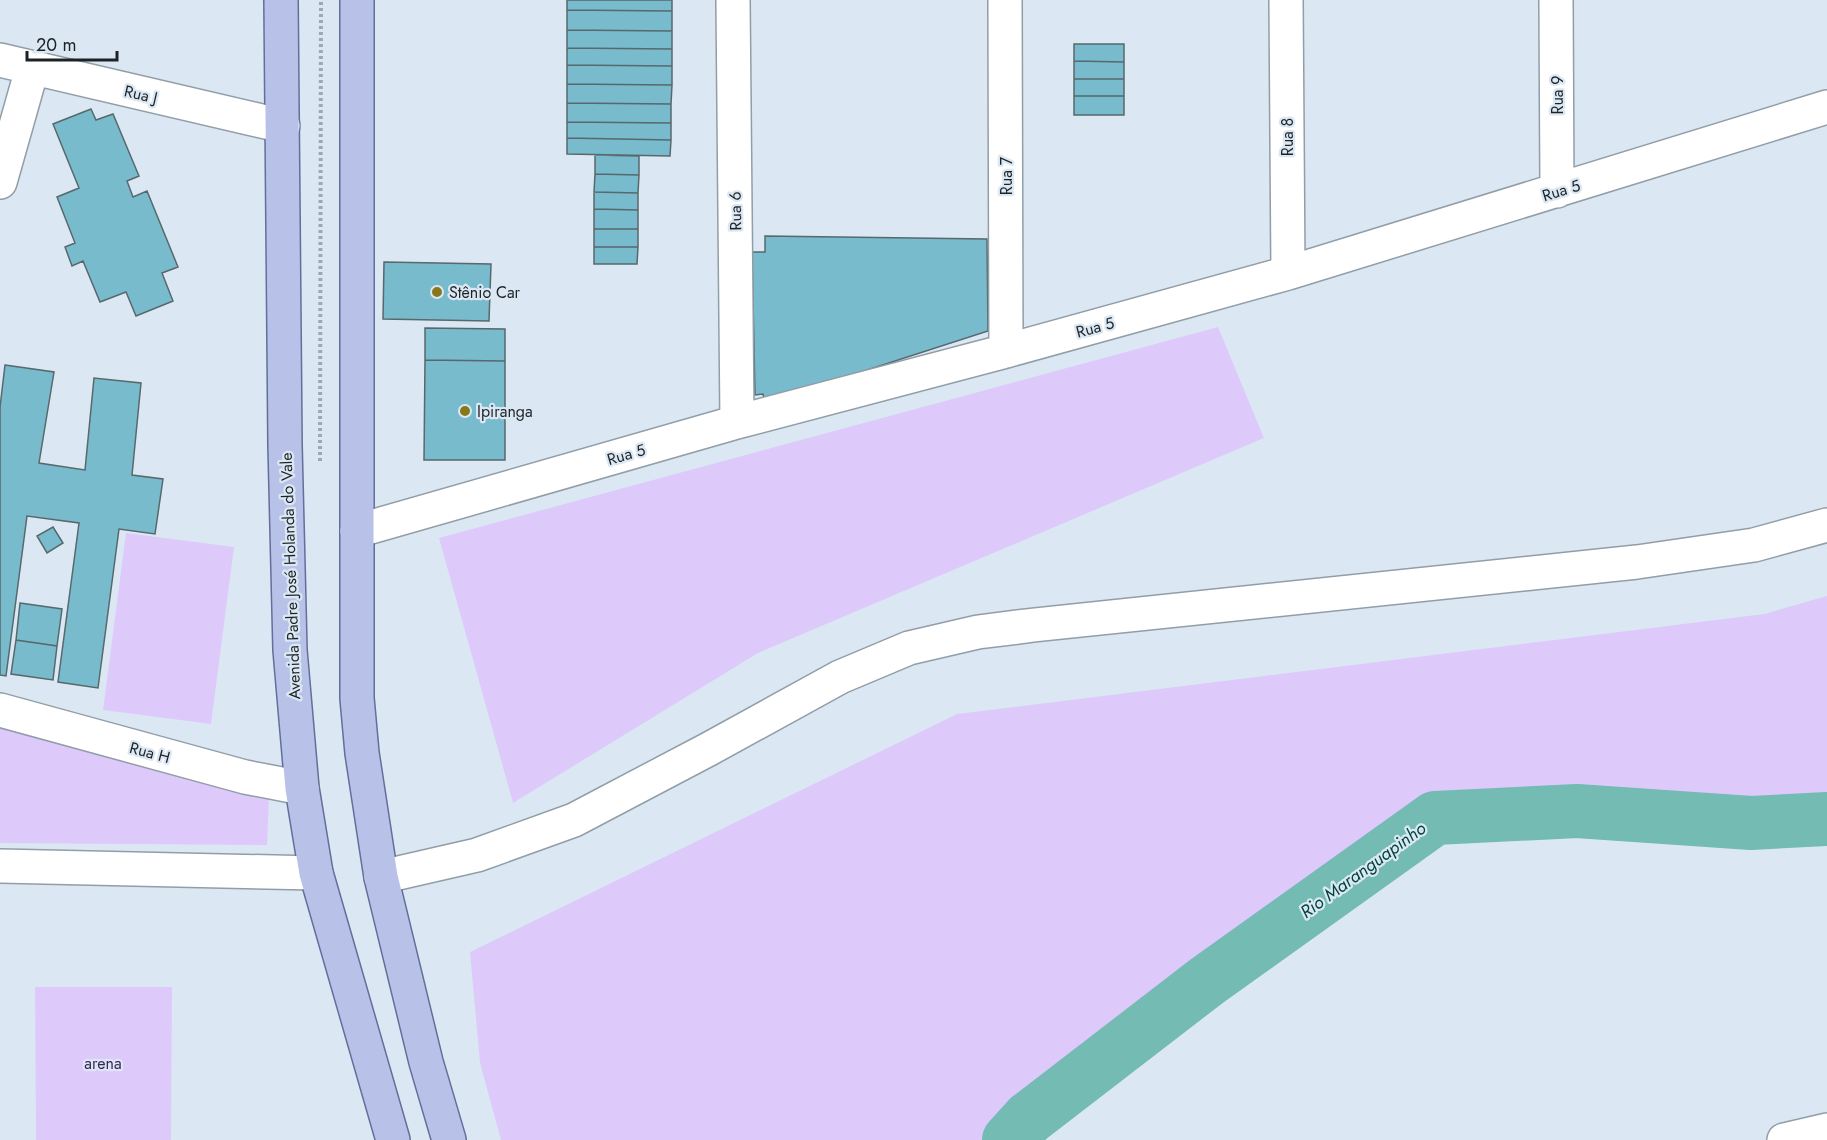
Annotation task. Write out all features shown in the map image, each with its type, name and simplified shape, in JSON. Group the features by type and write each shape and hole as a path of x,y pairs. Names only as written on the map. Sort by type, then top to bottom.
{"main road":[{"name":"Avenida Padre José Holanda do Vale","path":"281,0 285,446 290,650 302,788 316,873 393,1140"},
{"path":"357,0 357,698 362,753 381,877 426,1062 449,1140"}],"street":[{"name":"Rua 6","path":"733,0 737,422"},
{"name":"Rua 7","path":"1005,0 1006,351"},
{"name":"Rua 8","path":"1286,0 1288,273"},
{"name":"Rua 9","path":"1556,0 1557,191"},
{"name":"Rua J","path":"0,60 283,126"},
{"path":"0,182 32,69"},
{"name":"Rua 5","path":"357,531 737,422 1288,273 1827,106"},
{"path":"381,877 477,855 574,820 840,677 909,648 978,632 1034,625 1637,562 1754,545 1827,525"},
{"name":"Rua H","path":"0,710 245,777 302,788"},
{"path":"0,866 316,873"},
{"path":"1784,1140 1827,1130"}],"green space":[{"path":"1218,327 1264,438 758,653 513,803 439,538"},
{"path":"126,533 234,547 211,724 103,710"},
{"path":"1827,596 1827,819 1751,823 1577,811 1435,818 1207,981 1029,1118 1009,1140 501,1140 480,1063 470,952 957,714 1764,614"},
{"path":"0,726 269,798 267,845 0,843"},
{"name":"arena","path":"35,987 172,987 171,1140 36,1140"}],"building":[{"path":"567,0 672,0 672,11 567,10"},
{"path":"567,10 672,11 672,31 567,30"},
{"path":"567,30 672,31 672,49 567,48"},
{"path":"1074,44 1124,44 1124,62 1074,61"},
{"path":"567,48 672,49 672,66 567,65"},
{"path":"1074,61 1124,62 1124,79 1074,79"},
{"path":"567,65 672,66 672,85 567,84"},
{"path":"1074,79 1124,79 1124,96 1074,96"},
{"path":"567,84 672,85 671,104 567,103"},
{"path":"1074,96 1124,96 1124,115 1074,115"},
{"path":"567,103 671,104 671,123 567,122"},
{"path":"91,109 96,120 113,114 139,176 127,181 133,197 147,191 178,267 162,273 173,301 136,316 126,292 100,302 83,261 72,266 65,247 75,243 57,197 79,188 53,124"},
{"path":"567,122 671,123 671,140 567,138"},
{"path":"567,138 671,140 670,156 567,154"},
{"path":"595,155 639,156 639,175 595,174"},
{"path":"595,174 639,175 638,193 594,192"},
{"path":"594,192 638,193 638,210 594,209"},
{"path":"594,209 638,210 638,229 594,229"},
{"path":"594,229 638,229 638,247 594,247"},
{"path":"765,236 987,239 988,331 765,403 763,394 755,395 752,252 765,252"},
{"path":"594,247 638,247 637,264 594,264"},
{"name":"Stênio Car","path":"384,262 491,264 489,321 383,319"},
{"path":"425,328 505,329 505,361 425,360"},
{"name":"Ipiranga","path":"425,360 505,361 505,460 424,460"},
{"path":"5,365 54,372 39,463 85,470 94,378 141,383 132,475 163,479 155,534 119,529 98,688 58,682 79,523 27,516 6,676 0,675 0,407"},
{"path":"53,527 63,543 47,553 37,536"},
{"path":"20,603 62,609 57,646 16,640"},
{"path":"16,640 57,646 53,680 11,674"}],"waterway":[{"name":"Rio Maranguapinho","path":"1009,1140 1029,1118 1207,981 1435,818 1577,811 1751,823 1827,819"}],"place":[{"name":"Stênio Car","path":"437,292"},
{"name":"Ipiranga","path":"465,411"}]}
